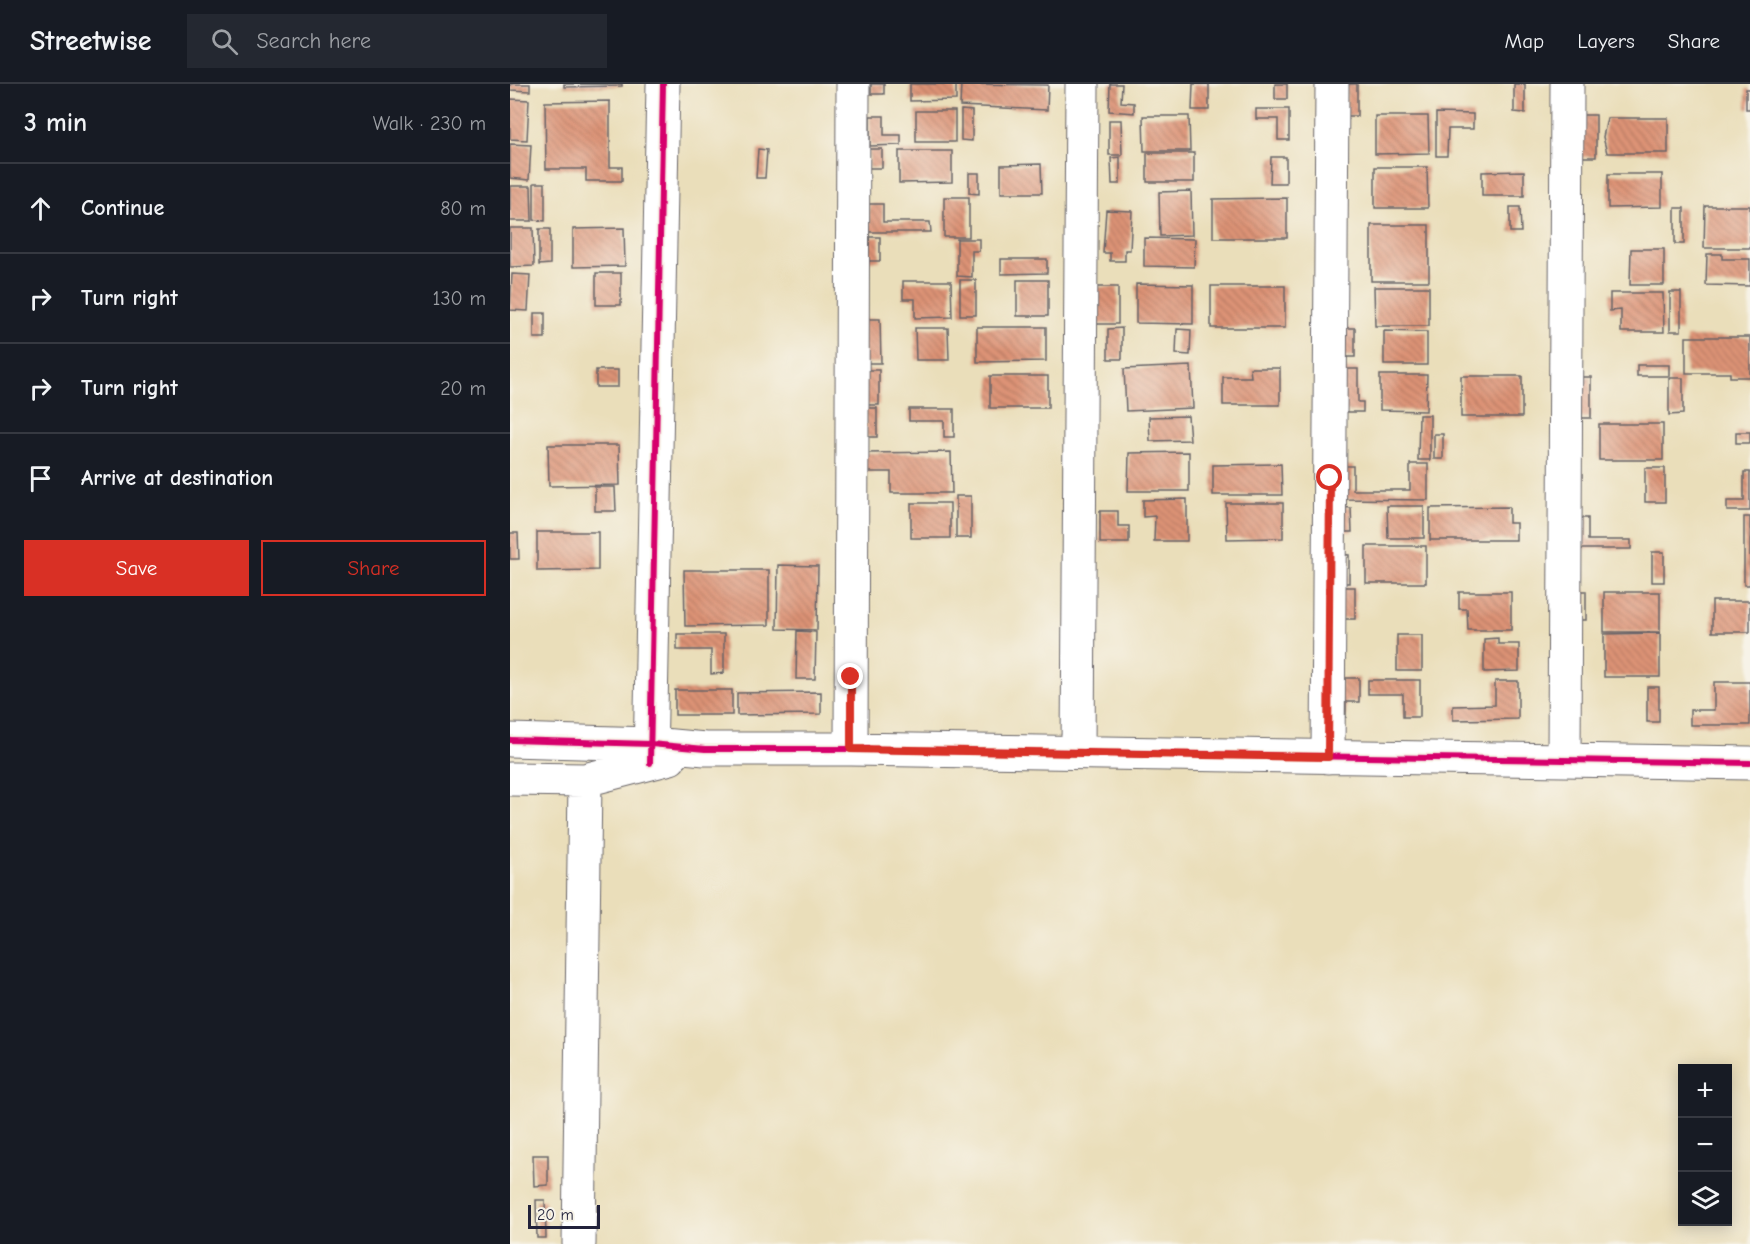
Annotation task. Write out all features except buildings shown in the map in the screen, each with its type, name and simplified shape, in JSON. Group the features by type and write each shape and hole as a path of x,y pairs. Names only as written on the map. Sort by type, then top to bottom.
{"street":[{"path":"650,753 663,84"},
{"path":"851,749 853,84"},
{"path":"1078,752 1082,84"},
{"path":"1328,757 1332,84"},
{"path":"1564,760 1567,84"},
{"path":"510,740 650,753 705,749 851,749 1750,763"},
{"path":"510,779 585,780 650,753"},
{"path":"579,1244 585,780"}],"cycle path":[{"path":"650,763 663,84"},
{"path":"510,740 651,744 705,749 851,749 1750,763"}],"route":[{"path":"851,677 851,749 1328,757 1330,478"}]}
